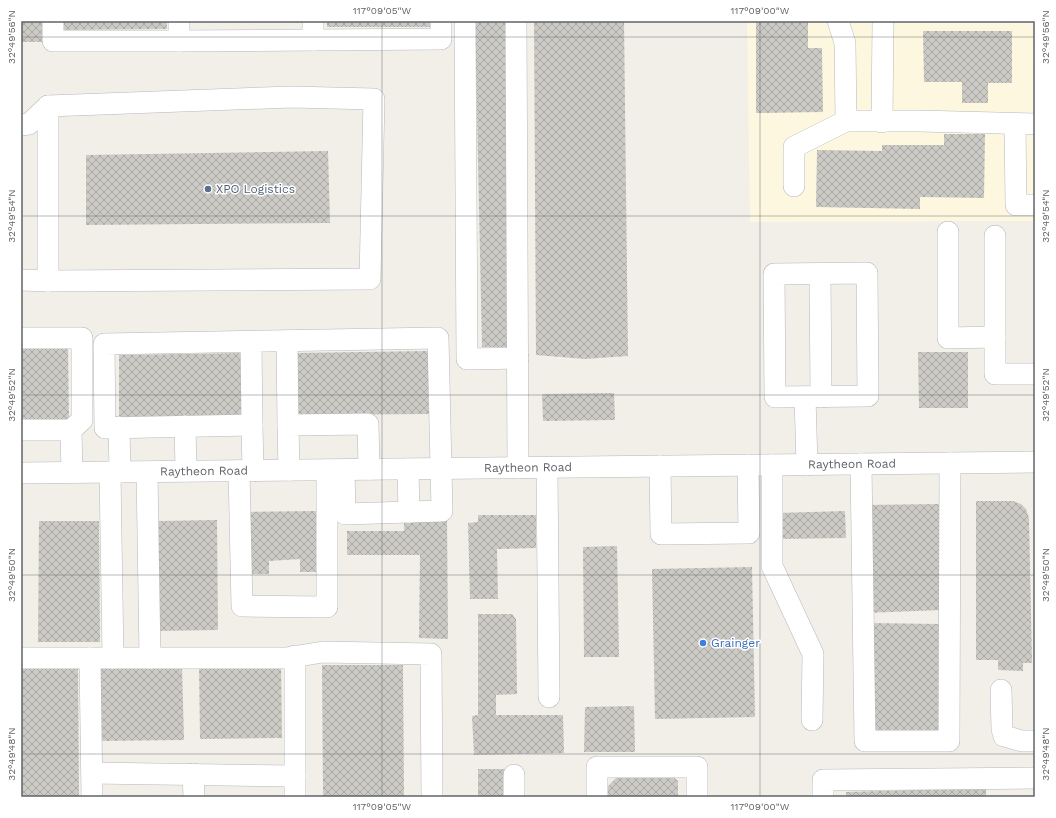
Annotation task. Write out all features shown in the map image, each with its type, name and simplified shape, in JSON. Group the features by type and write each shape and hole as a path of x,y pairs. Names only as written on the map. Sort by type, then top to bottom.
{"street":[{"path":"52,21 53,41 179,31 313,30 441,39 441,21"},
{"path":"465,21 467,359 518,358"},
{"path":"516,21 518,468"},
{"path":"838,21 845,43 846,121"},
{"path":"882,122 884,21"},
{"path":"21,125 29,124 48,106 291,97 374,99 370,279 21,280"},
{"path":"48,106 48,281"},
{"path":"794,186 794,147 846,121 920,121 1025,124 1016,205 1035,205"},
{"path":"948,232 948,338 995,337"},
{"path":"995,236 995,374 1035,374"},
{"path":"867,273 868,396 775,397 774,274 820,274 867,273"},
{"path":"806,465 813,397 820,274"},
{"path":"21,338 82,338 82,420 71,430 21,430"},
{"path":"252,425 106,428 104,344 438,338 442,511 345,514 335,470"},
{"path":"287,341 289,470"},
{"path":"251,342 252,425 246,470 242,606 327,607 335,470"},
{"path":"288,425 368,424 369,469"},
{"path":"185,426 186,471"},
{"path":"113,658 115,472 119,427"},
{"path":"71,430 72,472"},
{"name":"Raytheon Road","path":"21,473 1035,462"},
{"path":"861,464 865,741 949,741 950,463"},
{"path":"660,466 661,534 701,534 749,533 748,465"},
{"path":"772,465 772,566 813,654 812,720"},
{"path":"547,468 549,697"},
{"path":"408,469 409,512"},
{"path":"147,472 150,658"},
{"path":"21,658 286,658 323,652 431,654 432,797"},
{"path":"295,797 296,656"},
{"path":"90,658 92,797"},
{"path":"1001,690 1002,729 1004,736 1022,741 1035,741"},
{"path":"597,797 597,767 697,767 698,797"},
{"path":"92,773 295,776"},
{"path":"193,774 194,797"},
{"path":"514,775 514,797"},
{"path":"823,797 823,780 1006,788 1035,778"}],"shaded area":[{"path":"747,21 1033,21 1035,221 750,222"}],"building":[{"path":"21,21 46,21 46,42 21,42"},
{"path":"59,21 167,21 167,29 59,30"},
{"path":"327,21 434,21 434,27 327,27"},
{"path":"475,21 505,21 509,347 482,347"},
{"path":"534,21 624,21 628,356 585,359 536,355"},
{"path":"756,21 808,21 808,48 822,48 823,112 756,113"},
{"path":"923,31 1012,31 1012,83 988,83 988,103 962,103 962,82 924,82"},
{"path":"944,134 985,134 984,198 920,197 920,209 816,207 817,150 882,151 882,145 944,145"},
{"name":"XPO Logistics","path":"328,151 330,223 86,225 86,155"},
{"path":"68,348 69,425 21,425 21,349"},
{"path":"428,351 429,414 297,415 297,353"},
{"path":"918,352 968,352 968,408 919,408"},
{"path":"244,353 246,415 119,417 119,355"},
{"path":"614,393 615,420 543,421 542,394"},
{"path":"976,501 1013,501 1021,504 1026,509 1029,518 1032,663 1023,663 1023,671 998,670 998,660 976,660"},
{"path":"940,504 942,610 865,613 865,505"},
{"path":"321,511 323,572 300,572 300,559 269,561 269,574 248,574 244,512"},
{"path":"845,511 846,538 778,539 777,513"},
{"path":"478,515 536,515 536,548 497,549 498,599 470,599 468,523 478,522"},
{"path":"447,519 448,639 419,638 420,555 347,555 347,531 404,531 404,520"},
{"path":"217,520 218,630 158,631 158,521"},
{"path":"39,521 99,521 100,642 38,642"},
{"path":"617,546 619,657 584,657 583,547"},
{"name":"Grainger","path":"752,567 755,717 655,719 652,569"},
{"path":"478,614 512,614 516,619 517,694 496,695 496,715 563,715 564,753 474,755 472,716 478,715"},
{"path":"866,623 942,624 943,732 870,733"},
{"path":"100,663 182,665 184,740 100,741"},
{"path":"281,663 282,738 200,739 199,664"},
{"path":"21,665 78,665 79,797 21,797"},
{"path":"322,665 403,665 404,797 323,797"},
{"path":"634,706 635,752 584,752 585,707"},
{"path":"478,769 506,769 507,797 478,797"},
{"path":"622,772 667,772 678,781 678,797 606,797 606,788"},
{"path":"986,788 986,797 846,797 846,792"}],"place":[{"name":"XPO Logistics","path":"208,189"},
{"name":"Grainger","path":"703,643"}]}
